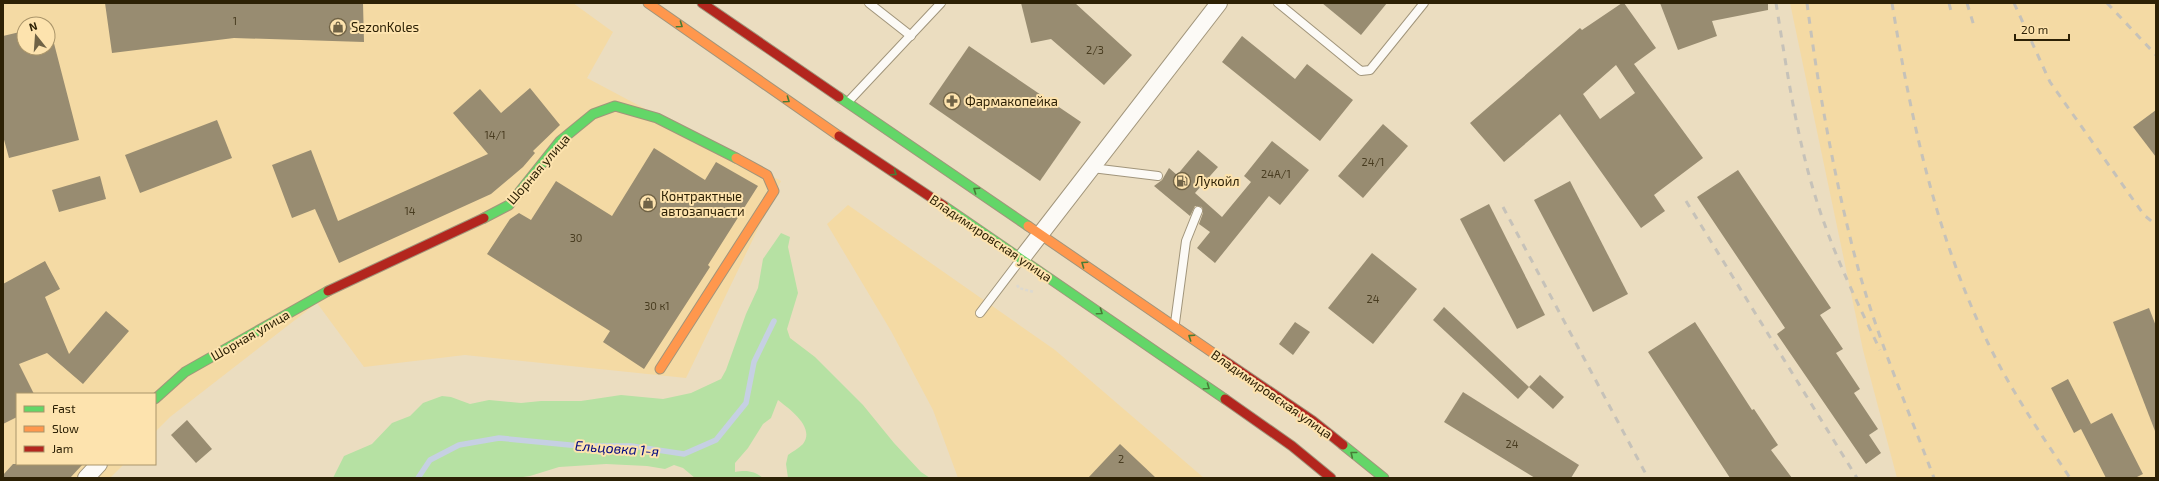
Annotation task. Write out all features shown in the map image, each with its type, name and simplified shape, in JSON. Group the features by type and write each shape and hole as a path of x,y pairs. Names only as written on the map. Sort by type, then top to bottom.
{"main road":[{"name":"Владимировская улица","path":"648,3 829,129 1022,258 1292,446 1331,478"},
{"name":"Владимировская улица","path":"702,3 1313,421 1384,478"},
{"name":"Шорная улица","path":"156,398 185,372 323,293 448,236 509,205 560,141 593,114 615,106 658,118 750,165 767,175 774,191 660,369"}],"street":[{"path":"1022,258 1219,3"},
{"path":"86,478 98,465"}],"lane":[{"path":"869,3 911,36"},
{"path":"848,103 941,3"},
{"path":"1282,4 1361,71 1365,72 1370,70 1424,3"},
{"path":"1092,168 1158,176"},
{"path":"1174,326 1186,241 1198,211"},
{"path":"980,313 1022,258"}],"shaded area":[{"path":"3,3 573,3 613,32 587,78 781,181 686,378 465,355 364,367 317,303 170,417 156,431 156,393 16,393 16,465 123,465 110,478 3,478"},
{"path":"1790,3 2156,3 2156,478 1897,478 1863,350"},
{"path":"848,205 1055,350 1204,478 958,478 933,410 891,331 827,224"}],"green space":[{"path":"781,233 790,237 788,247 798,293 787,329 790,338 815,357 863,405 894,443 921,472 930,478 788,478 786,464 788,455 803,444 806,438 806,431 794,413 778,400 771,418 763,424 748,448 735,463 735,472 750,472 763,478 695,478 683,468 674,465 665,469 647,466 606,464 559,467 530,476 516,478 333,478 344,456 372,444 392,423 410,416 423,403 442,396 451,397 470,404 489,400 521,403 541,401 581,401 621,395 663,399 691,393 721,379 726,370 746,314 758,288 763,259"}],"building":[{"path":"105,3 363,3 364,42 234,38 112,53"},
{"path":"1021,3 1075,3 1132,55 1104,85 1051,39 1031,43"},
{"path":"1322,3 1387,3 1361,35"},
{"path":"1624,3 1656,48 1634,64 1703,158 1654,195 1665,211 1641,228 1560,114 1504,162 1470,123 1580,28 1582,30","holes":["1616,65 1635,93 1600,119 1583,94"]},
{"path":"1660,3 1768,3 1768,10 1712,21 1717,36 1678,50"},
{"path":"16,33 16,56 56,56 56,51 79,140 9,158 3,136 3,36"},
{"path":"1242,36 1295,79 1307,64 1353,100 1320,141 1222,62"},
{"path":"969,46 1081,122 1040,181 929,104"},
{"path":"530,88 560,125 533,151 535,153 523,167 491,194 339,263 315,209 292,218 272,165 311,150 338,221 488,154 453,113 480,89 501,113"},
{"path":"2156,110 2156,157 2133,127"},
{"path":"217,120 232,158 140,193 125,155"},
{"path":"1383,124 1408,146 1363,198 1338,176"},
{"path":"1272,141 1309,170 1280,205 1269,196 1215,263 1197,248 1210,232 1199,224 1203,213 1202,207 1195,206 1190,216 1154,186 1162,180 1169,168 1177,175 1198,150 1218,167 1195,193 1222,217 1251,182 1244,176"},
{"path":"654,148 705,180 716,162 758,186 708,265 710,267 644,369 603,342 610,331 487,254 510,219 519,213 531,220 556,181 612,216"},
{"path":"1738,170 1831,308 1820,315 1843,349 1836,353 1860,389 1854,393 1878,429 1869,435 1881,453 1866,464 1777,334 1785,328 1697,197"},
{"path":"100,176 106,199 59,212 52,190"},
{"path":"1570,181 1628,294 1593,312 1534,200"},
{"path":"1489,204 1545,315 1517,329 1460,219"},
{"path":"1372,253 1417,289 1373,344 1328,308"},
{"path":"45,261 60,289 45,297 69,354 106,311 129,331 83,384 47,353 19,364 34,393 16,393 16,418 3,424 3,284"},
{"path":"1444,307 1529,387 1518,399 1433,320"},
{"path":"2149,308 2156,326 2155,431 2113,322"},
{"path":"1295,322 1310,332 1293,355 1279,344"},
{"path":"1695,322 1752,410 1754,409 1778,445 1771,450 1792,478 1730,478 1648,352"},
{"path":"1540,375 1564,397 1553,409 1529,387"},
{"path":"2068,379 2091,424 2112,413 2143,474 2135,478 2106,478 2081,429 2074,433 2051,388"},
{"path":"1463,392 1579,465 1571,478 1535,478 1444,422"},
{"path":"187,420 212,449 196,463 171,435"},
{"path":"1120,444 1156,478 1088,478"},
{"path":"13,464 82,465 70,478 3,478 3,475"}],"waterway":[{"name":"Ельцовка 1-я","path":"418,478 430,460 459,445 499,438 580,446 631,446 684,454 716,440 746,403 754,362 774,321"}],"railway":[{"path":"1776,3 1793,106 1811,183 1825,226 1855,298 1880,350"},
{"path":"1807,3 1827,129 1839,191 1854,253 1881,339 1934,478"},
{"path":"1892,3 1899,47 1917,134 1940,219 1954,261 1988,343 2006,378 2070,478"},
{"path":"1949,3 1951,11"},
{"path":"1967,3 1974,26"},
{"path":"2014,3 2050,82 2144,215 2156,225"},
{"path":"2107,3 2156,55"},
{"path":"1686,201 1857,478"},
{"path":"1503,207 1648,478"}],"traffic: fast":[{"path":"839,97 1028,226"},
{"path":"484,218 509,205 560,141 593,114 615,106 657,118 736,158"},
{"path":"944,206 1225,399"},
{"path":"156,398 185,372 328,291"},
{"path":"1343,445 1384,478"}],"traffic: slow":[{"path":"648,3 839,136"},
{"path":"660,369 774,191 767,175 736,158"},
{"path":"1028,226 1216,355"}],"traffic: jam":[{"path":"702,3 839,97"},
{"path":"839,136 944,206"},
{"path":"328,291 484,218"},
{"path":"1216,355 1313,421 1343,445"},
{"path":"1225,399 1292,446 1331,478"}],"place":[{"name":"SezonKoles","path":"338,27"},
{"name":"Фармакопейка","path":"952,101"},
{"name":"Лукойл","path":"1182,181"},
{"name":"Контрактные автозапчасти","path":"648,203"}]}
